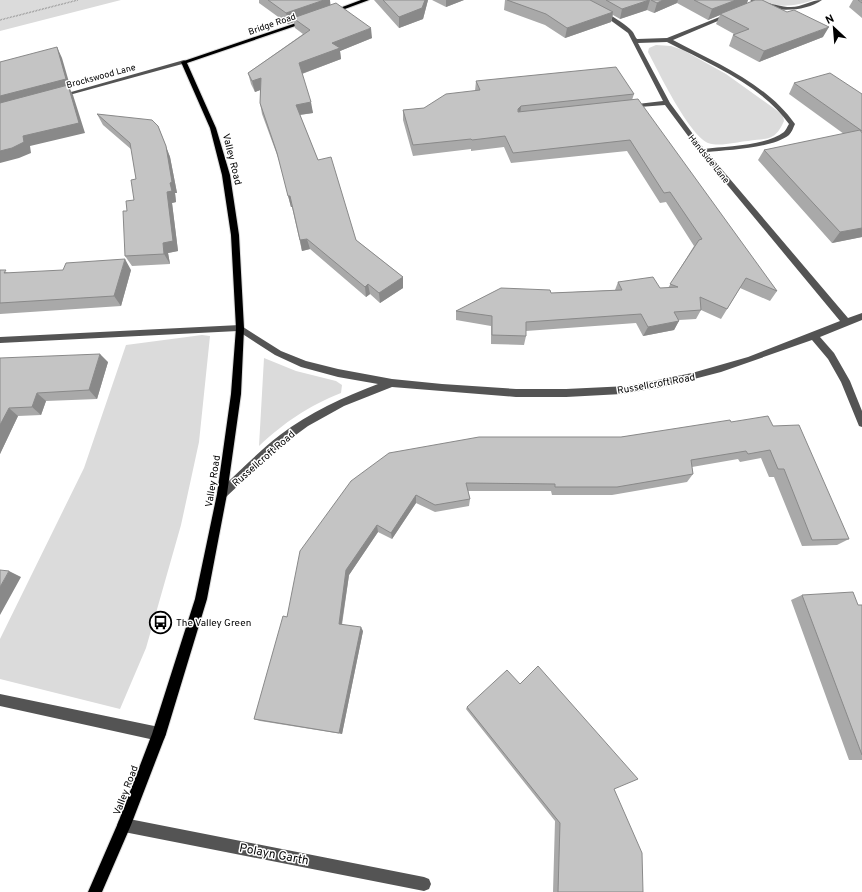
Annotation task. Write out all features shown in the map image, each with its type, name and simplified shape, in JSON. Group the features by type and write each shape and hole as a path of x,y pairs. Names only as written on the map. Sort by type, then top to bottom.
{"main road":[{"path":"329,13 366,0"},
{"name":"Bridge Road","path":"184,62 314,18"},
{"name":"Valley Road","path":"95,892 124,825 160,734 201,599 222,494 236,394 240,328 235,235 226,175 213,128 184,62"}],"street":[{"name":"Handside Lane","path":"575,0 608,16 630,32 667,103 702,151 846,322"},
{"path":"753,3 785,8 799,8 819,0"},
{"path":"636,42 668,40 739,12"},
{"path":"668,40 727,71 753,88 778,106 787,115 792,124 789,132 779,138 767,142 702,151"},
{"name":"Brockswood Lane","path":"54,98 184,62"},
{"path":"620,108 667,103"},
{"name":"Russellcroft Road","path":"240,328 278,353 304,364 392,383 492,392 570,394 631,390 696,377 753,359 814,337 862,316"},
{"path":"0,340 240,328"},
{"path":"814,337 830,356 845,380 862,424"},
{"name":"Russellcroft Road","path":"222,494 292,432 318,415 350,398 392,383"},
{"path":"0,700 160,734"},
{"name":"Polayn Garth","path":"124,825 424,884"}],"path":[{"path":"0,20 78,0"}],"shaded area":[{"path":"0,0 121,0 0,31"},
{"path":"760,0 813,0 800,4 779,6"},
{"path":"656,45 671,46 683,50 726,74 783,116 784,121 778,132 766,139 723,144 708,143 700,138 683,116 648,52 649,48"},
{"path":"202,335 210,336 199,442 181,525 146,648 120,709 0,679 0,639 84,468 126,345"},
{"path":"264,358 296,371 336,381 342,385 341,393 318,403 297,415 259,446"}],"building":[{"path":"268,0 324,0 286,13"},
{"path":"383,0 425,0 422,8 399,17"},
{"path":"507,0 590,0 613,12 567,28 546,14"},
{"path":"606,0 649,0 622,9"},
{"path":"651,0 663,0 657,3"},
{"path":"694,0 736,0 712,9"},
{"path":"755,0 762,0 787,12 794,10 829,27 764,51 733,35 749,29 720,14"},
{"path":"336,3 371,28 332,43 340,48 299,63 311,102 296,105 318,160 331,157 356,240 403,277 379,293 368,284 365,287 307,239 300,240 290,196 288,196 277,153 260,103 261,78 252,81 248,73 310,30 293,18"},
{"path":"57,47 66,79 0,96 0,62"},
{"path":"616,67 634,94 521,106 518,109 518,112 638,99 777,291 746,278 727,309 700,297 701,310 674,312 679,321 648,327 641,314 526,322 526,336 492,335 492,316 456,311 501,288 550,290 551,293 622,290 618,282 653,277 660,288 678,287 670,284 699,240 702,239 670,192 664,193 630,140 513,153 505,136 413,145 403,110 424,108 446,94 480,90 476,81"},
{"path":"830,73 862,94 862,131 794,83"},
{"path":"68,85 79,123 23,136 24,142 12,148 0,151 0,103"},
{"path":"97,114 152,120 158,126 166,146 172,182 170,183 172,191 167,192 173,241 163,243 164,254 125,256 123,211 127,211 126,201 134,200 131,180 136,179 130,143"},
{"path":"860,130 862,133 862,228 840,232 764,150"},
{"path":"125,259 114,296 0,303 0,270 6,270 4,273 63,270 66,263"},
{"path":"100,354 89,390 37,393 32,407 9,408 0,425 0,358"},
{"path":"768,416 773,426 799,425 849,539 812,540 784,469 778,469 770,450 748,454 746,451 691,460 693,474 617,487 555,487 555,484 466,483 470,499 435,505 416,495 391,533 377,525 346,570 339,624 361,627 339,733 254,719 283,616 287,617 300,551 351,481 389,453 479,437 621,437 730,420 731,422"},
{"path":"0,570 9,571 0,587"},
{"path":"853,592 858,605 862,605 862,755 802,595"},
{"path":"538,666 638,779 614,789 642,853 643,892 558,892 560,823 467,707 507,670 520,684"}],"place":[{"name":"The Valley Green","path":"161,622"}]}
